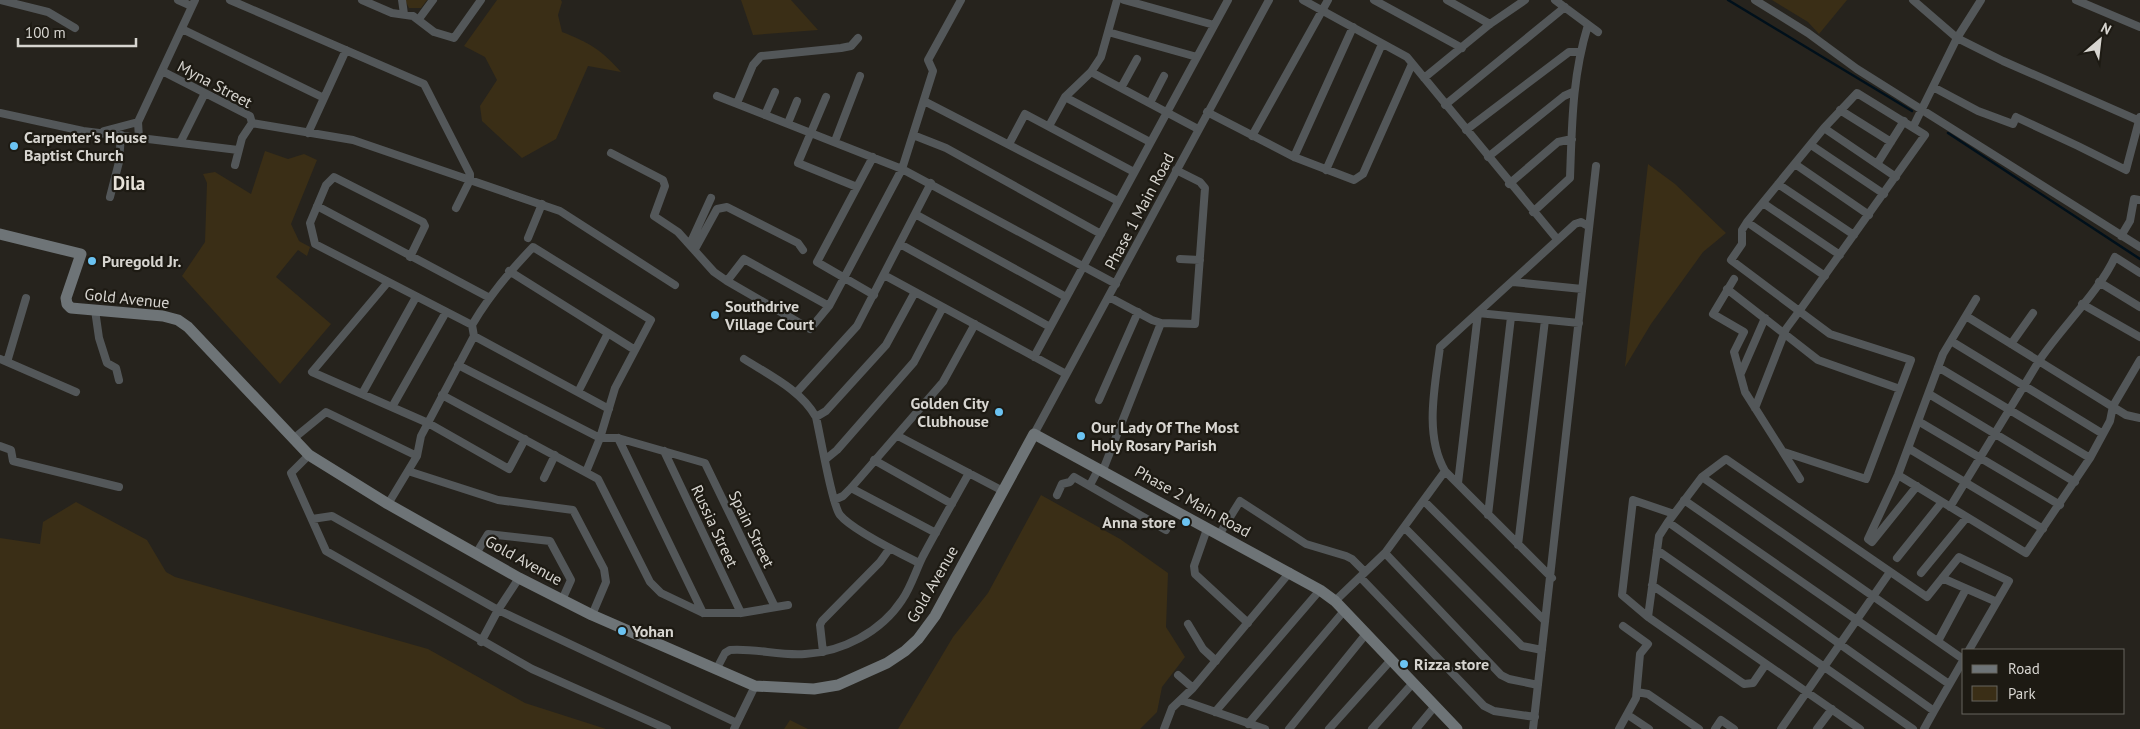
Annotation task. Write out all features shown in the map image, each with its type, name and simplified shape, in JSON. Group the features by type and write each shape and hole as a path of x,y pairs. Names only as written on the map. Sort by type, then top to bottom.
{"street":[{"path":"0,0 48,12 76,28"},
{"path":"178,0 187,4"},
{"path":"139,138 138,122 195,0"},
{"path":"230,0 424,84 470,174 470,180 456,208"},
{"path":"362,0 392,13 404,14 419,19 434,32 454,38 481,0"},
{"path":"402,0 404,14"},
{"path":"419,19 433,0"},
{"path":"611,153 663,180 665,186 654,216 678,232 693,246 714,272 727,282 810,329 829,306 902,169 934,71 928,60 961,0"},
{"path":"1049,126 1065,97 1091,72 1101,57 1117,0"},
{"path":"1124,0 1214,25"},
{"path":"1034,357 1228,0"},
{"name":"Phase 1 Main Road","path":"1034,434 1269,0"},
{"path":"1303,0 1407,57 1509,184 1557,239"},
{"path":"1252,136 1328,0"},
{"path":"1374,0 1462,48"},
{"path":"1424,78 1490,24 1525,0"},
{"path":"1555,0 1598,32"},
{"path":"1755,0 1922,111 2121,236 2140,246"},
{"path":"1913,0 1957,38 2003,61 2140,119 2126,170 2016,118 2013,124 1978,111 1933,88"},
{"path":"1913,127 1957,38 1980,0"},
{"path":"2076,0 2140,27"},
{"path":"1451,1 1490,24"},
{"path":"1445,105 1565,7"},
{"path":"1533,212 1570,178 1573,92 1580,52 1588,25"},
{"path":"1294,157 1353,27"},
{"path":"182,29 324,98"},
{"path":"1108,32 1197,57"},
{"path":"737,103 754,65 761,56 841,48 851,46 858,38"},
{"path":"1326,170 1382,44"},
{"path":"308,133 346,50"},
{"path":"1466,130 1569,52 1580,52"},
{"path":"1121,88 1137,60"},
{"path":"1207,112 1294,157 1354,180 1363,174 1412,64"},
{"name":"Myna Street","path":"162,71 250,116 252,123"},
{"path":"1091,72 1198,130"},
{"path":"835,141 860,76"},
{"path":"1150,103 1164,76"},
{"path":"765,115 775,92"},
{"path":"1488,157 1564,96 1573,92"},
{"path":"181,142 205,93"},
{"path":"1754,408 1785,334 1800,310 1925,135 1857,93 1824,128 1747,222 1742,230 1742,244 1731,260 1800,310 1830,334 1911,360 1866,479 1784,452"},
{"path":"717,96 902,169 1116,284"},
{"path":"826,97 798,163 857,187"},
{"path":"1065,97 1150,142"},
{"path":"788,123 797,101"},
{"path":"924,102 1118,201"},
{"path":"1840,110 1890,142"},
{"path":"0,113 98,132 238,150"},
{"path":"1009,144 1025,114 1134,172"},
{"path":"1877,164 1904,121"},
{"path":"98,132 138,122"},
{"path":"235,165 242,138 252,123 353,140 560,211 676,285"},
{"path":"1824,128 1896,177"},
{"path":"913,134 946,148 1101,234"},
{"path":"110,197 119,162 121,135"},
{"path":"1509,184 1558,142 1572,139"},
{"path":"1811,145 1884,194"},
{"path":"873,157 817,262 874,295"},
{"path":"1795,164 1869,215"},
{"path":"1534,729 1596,166"},
{"path":"1109,297 1161,323 1195,324 1204,188 1200,182 1176,170"},
{"path":"410,257 425,224 334,177 326,185 310,223 315,244 472,325"},
{"path":"796,393 858,326 930,183"},
{"path":"1778,184 1854,235"},
{"path":"693,246 711,198"},
{"path":"2121,236 2130,221 2134,199 2140,200"},
{"path":"1763,203 1840,255"},
{"path":"528,238 542,204"},
{"path":"317,206 488,297"},
{"path":"693,246 717,209 727,207 798,243 803,250"},
{"path":"915,214 1066,297"},
{"path":"1552,578 1488,515 1446,471 1442,464 1432,427 1440,347 1513,282 1557,239 1578,222 1588,226"},
{"path":"1747,222 1825,276"},
{"name":"Gold Avenue","path":"0,234 81,254 66,298 67,304 72,308 163,316 178,320 188,327 309,455 388,504 477,552 519,578 592,615 755,686 814,689 838,685 887,663 905,651 918,639 935,616 1034,434"},
{"path":"900,244 1050,327"},
{"path":"388,504 417,456 421,436 474,336 472,325 488,297 509,271 533,247 596,284 651,320 615,388 600,438 586,472"},
{"path":"1950,507 2039,361 2100,282 2115,257 2140,273"},
{"path":"727,282 744,259 829,306"},
{"path":"1180,259 1200,260"},
{"path":"509,271 635,350"},
{"path":"884,275 1066,374"},
{"path":"1734,278 1713,314 1744,332 1734,352 1745,392 1800,479"},
{"path":"388,282 312,372 428,423 509,470 525,439"},
{"path":"1513,282 1582,289"},
{"path":"2100,282 2140,307"},
{"path":"1728,290 1818,360 1900,389"},
{"path":"816,417 826,411 886,345 914,292"},
{"path":"362,394 416,297"},
{"path":"26,298 4,361 76,392"},
{"path":"1917,486 1872,542 1868,539 1898,475 1938,367 1976,299"},
{"path":"2082,304 2140,337"},
{"path":"826,459 837,450 914,362 944,308"},
{"path":"95,310 99,338 107,363 116,368 119,380"},
{"path":"392,407 446,312"},
{"path":"1099,400 1138,312"},
{"path":"1478,313 1579,323"},
{"path":"1458,483 1478,313"},
{"path":"2010,344 2033,313"},
{"path":"1488,515 1511,316"},
{"path":"1966,316 2126,415 2140,418"},
{"path":"1741,373 1765,318"},
{"path":"1518,545 1545,320"},
{"path":"1090,485 1101,469 1161,323"},
{"path":"834,500 843,496 851,488 943,382 975,324"},
{"path":"578,392 608,333"},
{"path":"474,336 610,409"},
{"path":"1951,341 2103,434"},
{"path":"744,359 796,393 816,417 834,500 840,516 890,548 920,563"},
{"path":"1898,475 2026,553 2090,458 2110,421 2113,406 2140,360"},
{"path":"458,365 600,438 618,438 664,452"},
{"path":"1938,367 2090,458"},
{"path":"1929,394 2075,482"},
{"path":"442,395 598,480 654,588 677,602 703,613 741,613 788,605"},
{"path":"293,439 326,412 417,456"},
{"path":"1918,421 2060,505"},
{"name":"Phase 2 Main Road","path":"1034,434 1320,590 1344,610 1456,729"},
{"path":"898,436 1003,491"},
{"path":"618,438 703,613"},
{"path":"0,446 11,450 13,461 119,487"},
{"path":"1908,448 2043,529"},
{"name":"Spain Street","path":"664,452 705,462 775,607"},
{"name":"Russia Street","path":"664,452 741,613"},
{"path":"309,455 291,473 326,551 481,642 532,669 667,729"},
{"path":"544,478 555,455"},
{"path":"1648,617 1659,536 1702,477 1726,459 1927,597 1959,557 2009,581 1970,649"},
{"path":"874,460 952,504"},
{"path":"408,471 498,500 573,510 604,569 606,582 592,615"},
{"path":"1335,601 1385,553 1446,471"},
{"path":"716,670 725,653 730,650 787,654 823,652 867,634 883,623 902,600 969,473"},
{"path":"1056,495 1062,484 1070,482 1074,477 1166,530"},
{"path":"1702,477 1962,658"},
{"path":"851,488 936,533"},
{"path":"1424,500 1545,621"},
{"path":"1674,514 1634,500 1622,595 1648,617 1744,684 1753,683 1766,664"},
{"path":"1684,500 1949,684"},
{"path":"1219,535 1240,501 1306,544 1352,559 1363,574 1484,706 1494,711 1535,717"},
{"path":"1897,558 1942,502"},
{"path":"312,519 332,516 498,610 736,726 755,686"},
{"path":"1921,574 1966,517"},
{"path":"1668,522 1934,711"},
{"path":"1404,527 1522,646 1542,650"},
{"path":"1207,529 1194,566 1195,574 1248,622"},
{"path":"477,552 488,534 550,541 571,580 562,600"},
{"path":"823,652 820,625 822,621 880,562 890,548"},
{"path":"1657,550 1913,729"},
{"path":"1385,553 1501,675 1509,679 1538,685"},
{"path":"1164,729 1172,708 1193,688 1290,572"},
{"path":"1781,729 1890,572"},
{"path":"481,642 498,610 519,578"},
{"path":"1942,578 1997,602"},
{"path":"1652,585 1832,709 1856,728"},
{"path":"1938,641 1966,589"},
{"path":"1215,712 1320,590"},
{"path":"1248,724 1344,610"},
{"path":"1188,624 1203,649 1216,661"},
{"path":"1619,729 1636,698 1640,654 1648,644 1623,626"},
{"path":"1289,729 1366,634"},
{"path":"1329,729 1391,660"},
{"path":"1924,729 1962,662"},
{"path":"1178,675 1193,688"},
{"path":"1372,729 1413,683"},
{"path":"1637,692 1648,694 1699,729"},
{"path":"1181,700 1265,729"},
{"path":"1416,729 1435,706"},
{"path":"1817,729 1832,709"},
{"path":"1628,715 1649,729"},
{"path":"1715,729 1722,720 1734,729"}],"green space":[{"path":"405,0 427,0 421,8 409,8"},
{"path":"497,0 561,0 558,15 562,32 580,39 594,48 621,72 588,66 556,139 522,158 482,121 480,106 497,80 485,57 464,46"},
{"path":"741,0 791,0 818,30 753,35"},
{"path":"1772,0 1847,0 1819,34 1808,22"},
{"path":"265,151 288,159 304,154 317,160 291,224 299,241 310,247 307,256 298,250 276,277 331,324 280,384 182,276 205,242 207,183 203,174 215,172 251,194"},
{"path":"1648,164 1675,184 1726,233 1703,252 1651,324 1625,367"},
{"path":"1041,495 1120,539 1168,573 1166,627 1185,657 1162,687 1157,712 1140,729 898,729 953,637 988,593"},
{"path":"76,502 147,540 166,572 175,577 428,649 525,703 606,729 0,729 0,538 40,544 43,522"},
{"path":"790,720 808,729 784,729"}],"waterway":[{"path":"1728,0 1912,111"},
{"path":"1948,133 2140,259"}],"place":[{"name":"Carpenter's House Baptist Church","path":"14,146"},
{"name":"Puregold Jr.","path":"92,261"},
{"name":"Southdrive Village Court","path":"715,315"},
{"name":"Golden City Clubhouse","path":"999,412"},
{"name":"Our Lady Of The Most Holy Rosary Parish","path":"1081,436"},
{"name":"Anna store","path":"1186,522"},
{"name":"Yohan","path":"622,631"},
{"name":"Rizza store","path":"1404,664"}],"district":[{"name":"Dila","path":"129,183"}]}
